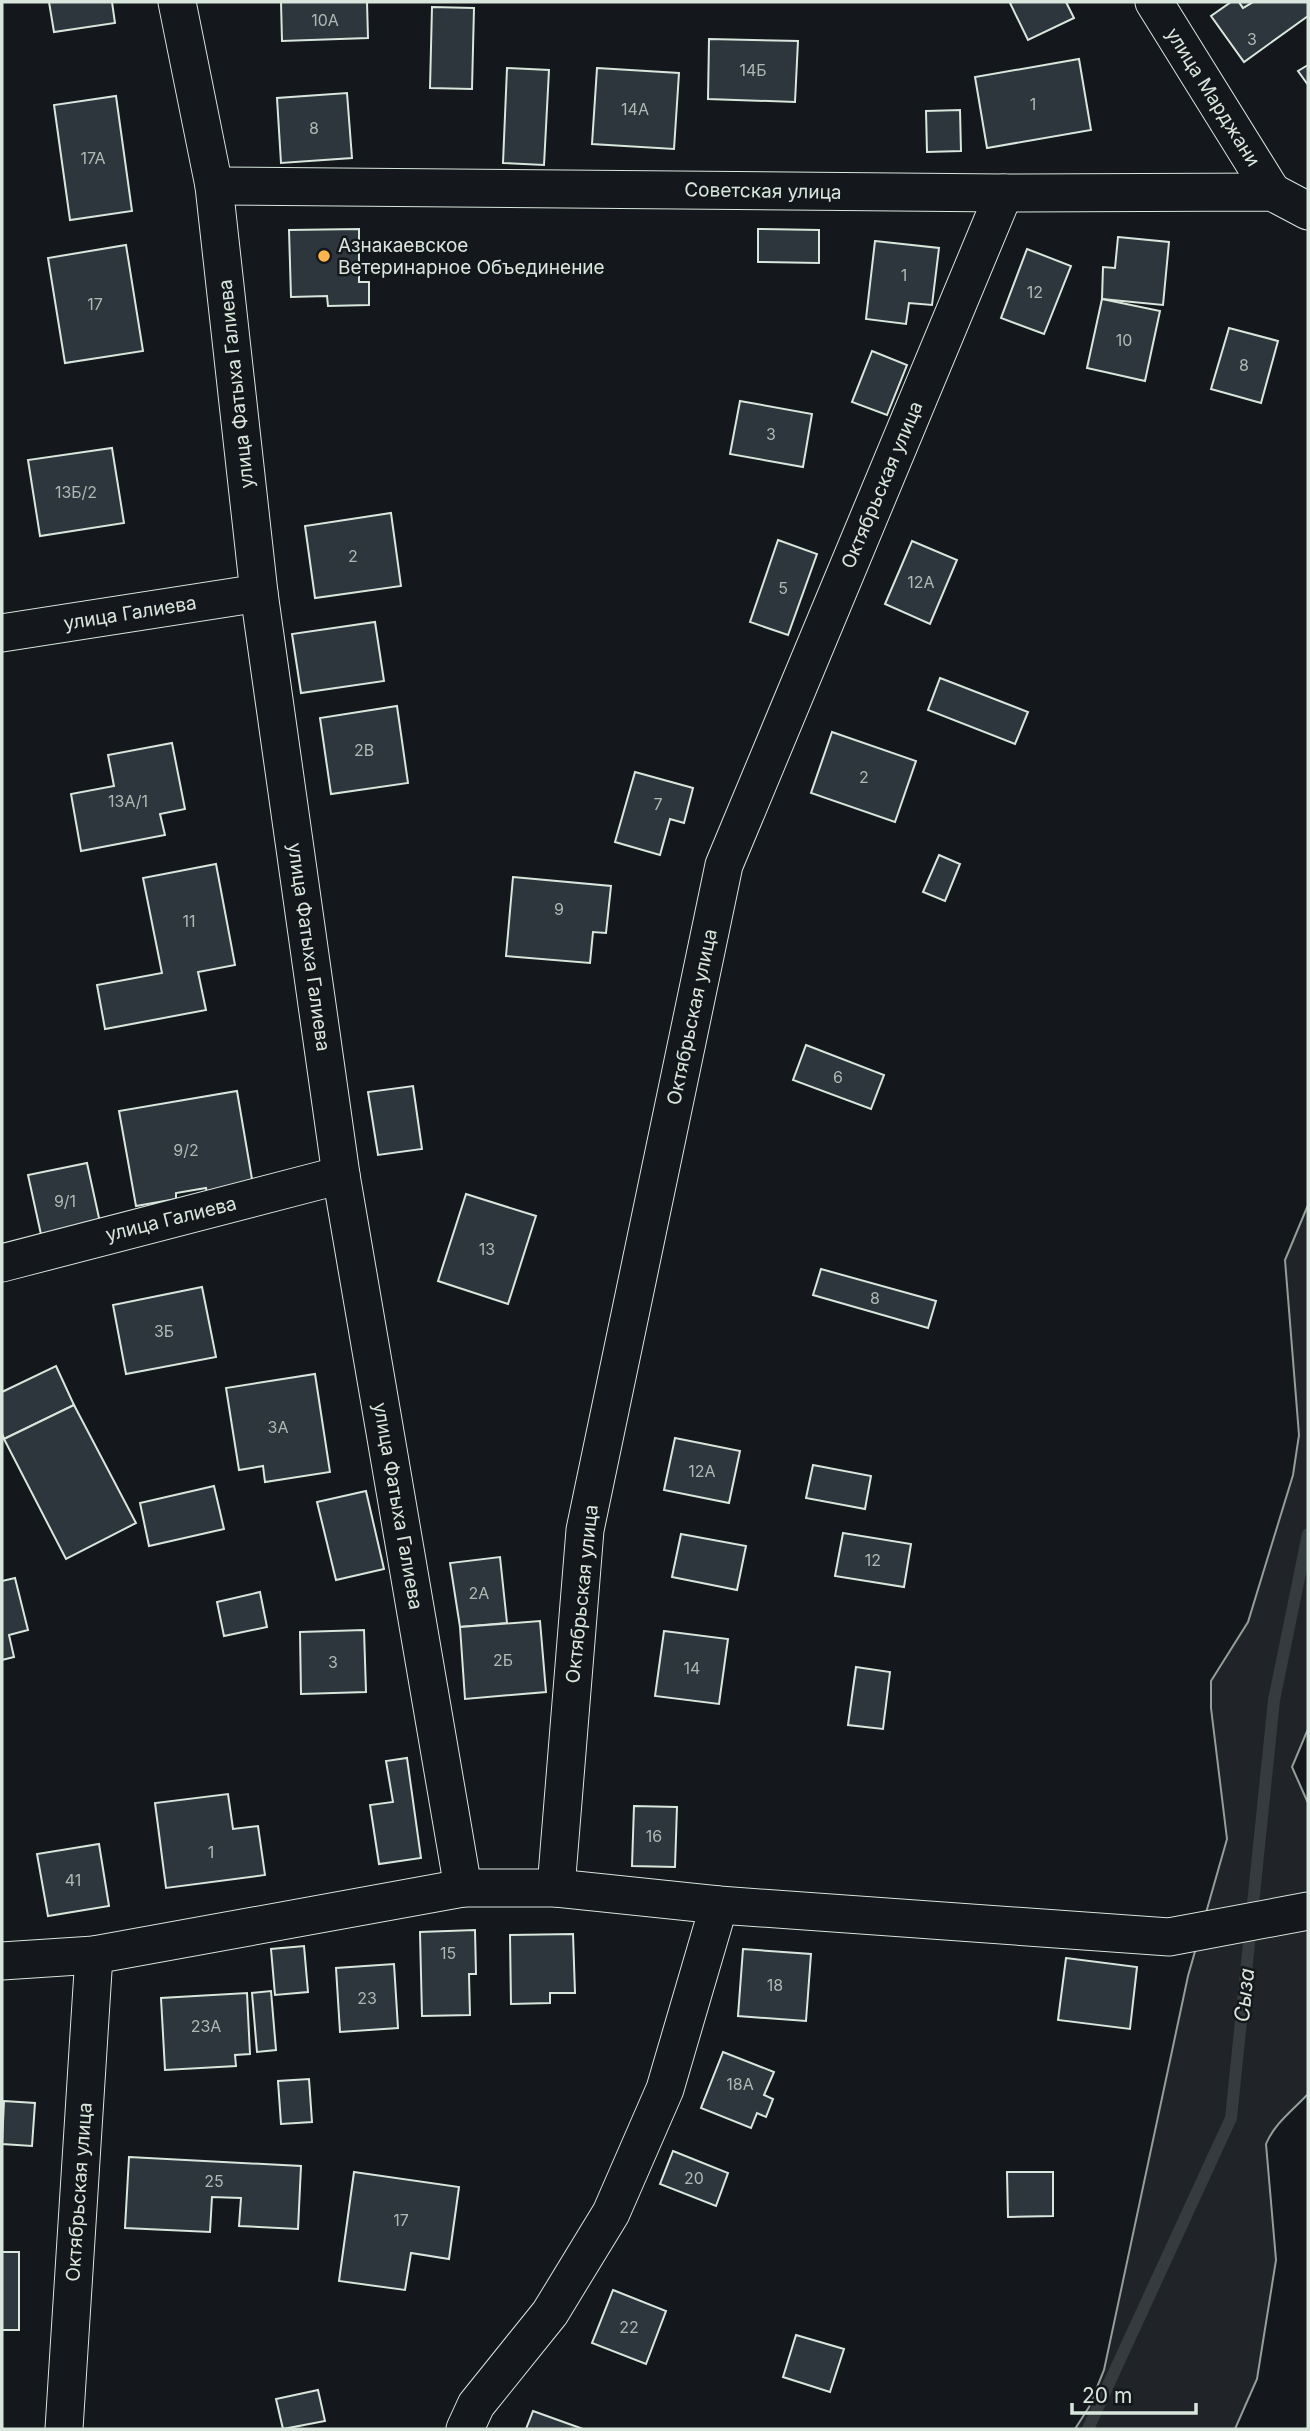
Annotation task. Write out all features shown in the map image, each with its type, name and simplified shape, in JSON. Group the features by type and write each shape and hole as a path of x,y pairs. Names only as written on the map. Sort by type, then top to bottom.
{"street":[{"name":"улица Фатыха Галиева","path":"177,2 214,186 259,593 341,1175 463,1888"},
{"name":"улица Марджани","path":"1154,2 1272,192"},
{"name":"Советская улица","path":"214,186 1004,193 1272,192 1308,211"},
{"name":"Октябрьская улица","path":"556,1888 585,1530 724,865 1004,193"},
{"name":"улица Галиева","path":"2,633 259,593"},
{"name":"улица Галиева","path":"2,1263 341,1175"},
{"path":"2,1961 94,1955 463,1888 556,1888 719,1905 1169,1937 1308,1910"},
{"path":"465,2429 476,2405 550,2314 611,2213 665,2089 719,1905"},
{"name":"Октябрьская улица","path":"64,2429 94,1955"}],"shaded area":[{"path":"1308,1205 1308,1729 1292,1767 1308,1803 1308,2094 1279,2124 1266,2144 1276,2260 1257,2379 1235,2429 1075,2429 1089,2407 1104,2370 1188,1976 1227,1839 1211,1708 1211,1681 1248,1622 1293,1475 1299,1435 1285,1260"}],"building":[{"path":"49,2 112,2 115,23 54,32"},
{"path":"281,2 367,2 368,38 282,41"},
{"path":"1066,2 1074,18 1028,40 1010,3"},
{"path":"1231,2 1239,2 1243,8 1253,2 1308,2 1308,16 1244,62 1211,16"},
{"path":"1239,2 1253,2 1243,8"},
{"path":"432,7 474,8 472,89 430,88"},
{"path":"709,39 798,41 795,102 708,99"},
{"path":"1079,59 1091,130 987,148 975,77"},
{"path":"1308,65 1308,85 1298,71"},
{"path":"507,68 549,70 544,165 503,163"},
{"path":"597,68 679,73 674,149 592,144"},
{"path":"347,93 352,158 281,163 277,98"},
{"path":"116,96 132,211 70,220 54,105"},
{"path":"960,110 961,151 927,152 926,111"},
{"name":"Азнакаевское Ветеринарное Объединение","path":"359,229 359,282 369,282 369,305 328,306 327,296 291,297 289,230"},
{"path":"758,229 819,230 819,263 758,262"},
{"path":"1118,237 1169,242 1163,305 1102,299 1103,267 1115,268"},
{"path":"875,241 939,248 932,305 909,303 906,324 866,319"},
{"path":"126,245 143,351 65,363 48,258"},
{"path":"1027,249 1071,266 1044,334 1001,318"},
{"path":"1102,299 1160,311 1145,381 1087,368"},
{"path":"1229,328 1278,341 1261,403 1211,389"},
{"path":"872,351 907,365 887,415 852,402"},
{"path":"740,401 812,414 803,467 730,454"},
{"path":"112,448 124,523 40,536 28,460"},
{"path":"391,513 401,586 315,598 305,526"},
{"path":"778,540 817,554 788,635 750,622"},
{"path":"912,541 957,560 930,624 885,604"},
{"path":"375,622 384,681 301,693 292,634"},
{"path":"940,678 1028,712 1015,744 928,710"},
{"path":"397,706 408,783 331,794 320,718"},
{"path":"832,732 916,761 895,822 811,793"},
{"path":"172,743 185,809 160,814 165,835 81,851 71,794 114,786 108,755"},
{"path":"635,772 693,788 684,823 670,819 660,855 615,842"},
{"path":"939,855 960,864 945,901 923,892"},
{"path":"216,864 235,965 198,972 206,1010 105,1029 97,985 162,973 143,878"},
{"path":"513,877 611,886 606,933 593,932 590,963 506,956"},
{"path":"806,1045 884,1075 871,1109 793,1080"},
{"path":"413,1086 422,1149 378,1155 368,1092"},
{"path":"237,1091 254,1191 208,1199 206,1188 176,1193 176,1199 136,1206 119,1111"},
{"path":"87,1163 101,1227 42,1239 28,1175"},
{"path":"466,1194 536,1216 508,1304 438,1281"},
{"path":"821,1269 936,1301 928,1328 813,1295"},
{"path":"202,1287 216,1357 126,1374 113,1305"},
{"path":"56,1366 74,1405 4,1439 2,1392"},
{"path":"315,1374 330,1472 265,1482 263,1466 239,1470 226,1388"},
{"path":"74,1405 136,1523 66,1559 4,1439"},
{"path":"675,1438 740,1451 729,1503 664,1490"},
{"path":"813,1465 871,1476 865,1509 806,1498"},
{"path":"214,1486 224,1529 149,1546 140,1503"},
{"path":"366,1491 384,1569 336,1580 317,1502"},
{"path":"843,1533 911,1544 904,1587 835,1576"},
{"path":"681,1534 746,1546 737,1590 672,1577"},
{"path":"500,1557 507,1623 460,1627 450,1563"},
{"path":"15,1578 28,1630 9,1635 14,1657 2,1660 2,1581"},
{"path":"260,1592 267,1627 224,1636 217,1602"},
{"path":"540,1621 546,1692 465,1699 460,1627"},
{"path":"364,1630 366,1692 301,1694 300,1632"},
{"path":"664,1631 728,1639 719,1704 655,1696"},
{"path":"856,1667 890,1672 883,1729 848,1725"},
{"path":"407,1758 421,1858 379,1864 370,1805 393,1802 386,1761"},
{"path":"228,1794 233,1829 258,1826 265,1875 166,1888 155,1803"},
{"path":"634,1806 677,1807 675,1867 632,1866"},
{"path":"99,1844 109,1906 48,1916 37,1854"},
{"path":"475,1930 476,1974 469,1974 470,2015 422,2016 420,1932"},
{"path":"573,1934 575,1993 550,1993 550,2003 511,2004 510,1935"},
{"path":"304,1946 308,1992 275,1995 271,1949"},
{"path":"743,1949 811,1954 806,2021 738,2016"},
{"path":"1066,1958 1137,1967 1130,2029 1058,2020"},
{"path":"394,1964 398,2028 340,2032 336,1968"},
{"path":"271,1991 276,2050 257,2052 252,1993"},
{"path":"247,1993 250,2054 235,2055 236,2066 165,2070 161,1998"},
{"path":"723,2052 774,2072 764,2095 773,2099 766,2117 757,2113 751,2128 701,2108"},
{"path":"309,2079 312,2122 281,2124 278,2081"},
{"path":"4,2101 35,2103 32,2146 2,2144"},
{"path":"673,2151 728,2173 716,2206 660,2184"},
{"path":"129,2157 301,2166 298,2229 239,2226 241,2198 212,2197 210,2232 125,2228"},
{"path":"354,2172 459,2187 449,2259 411,2253 405,2290 339,2281"},
{"path":"1007,2172 1053,2172 1053,2216 1008,2217"},
{"path":"2,2252 19,2252 19,2330 2,2330"},
{"path":"613,2290 666,2311 646,2364 592,2343"},
{"path":"796,2335 844,2349 830,2392 783,2377"},
{"path":"318,2390 325,2421 283,2429 276,2399"},
{"path":"533,2411 583,2429 526,2429"}],"waterway":[{"name":"Сыза","path":"1088,2429 1231,2118 1274,1700 1308,1534"}],"place":[{"name":"Азнакаевское Ветеринарное Объединение","path":"324,256"}]}
